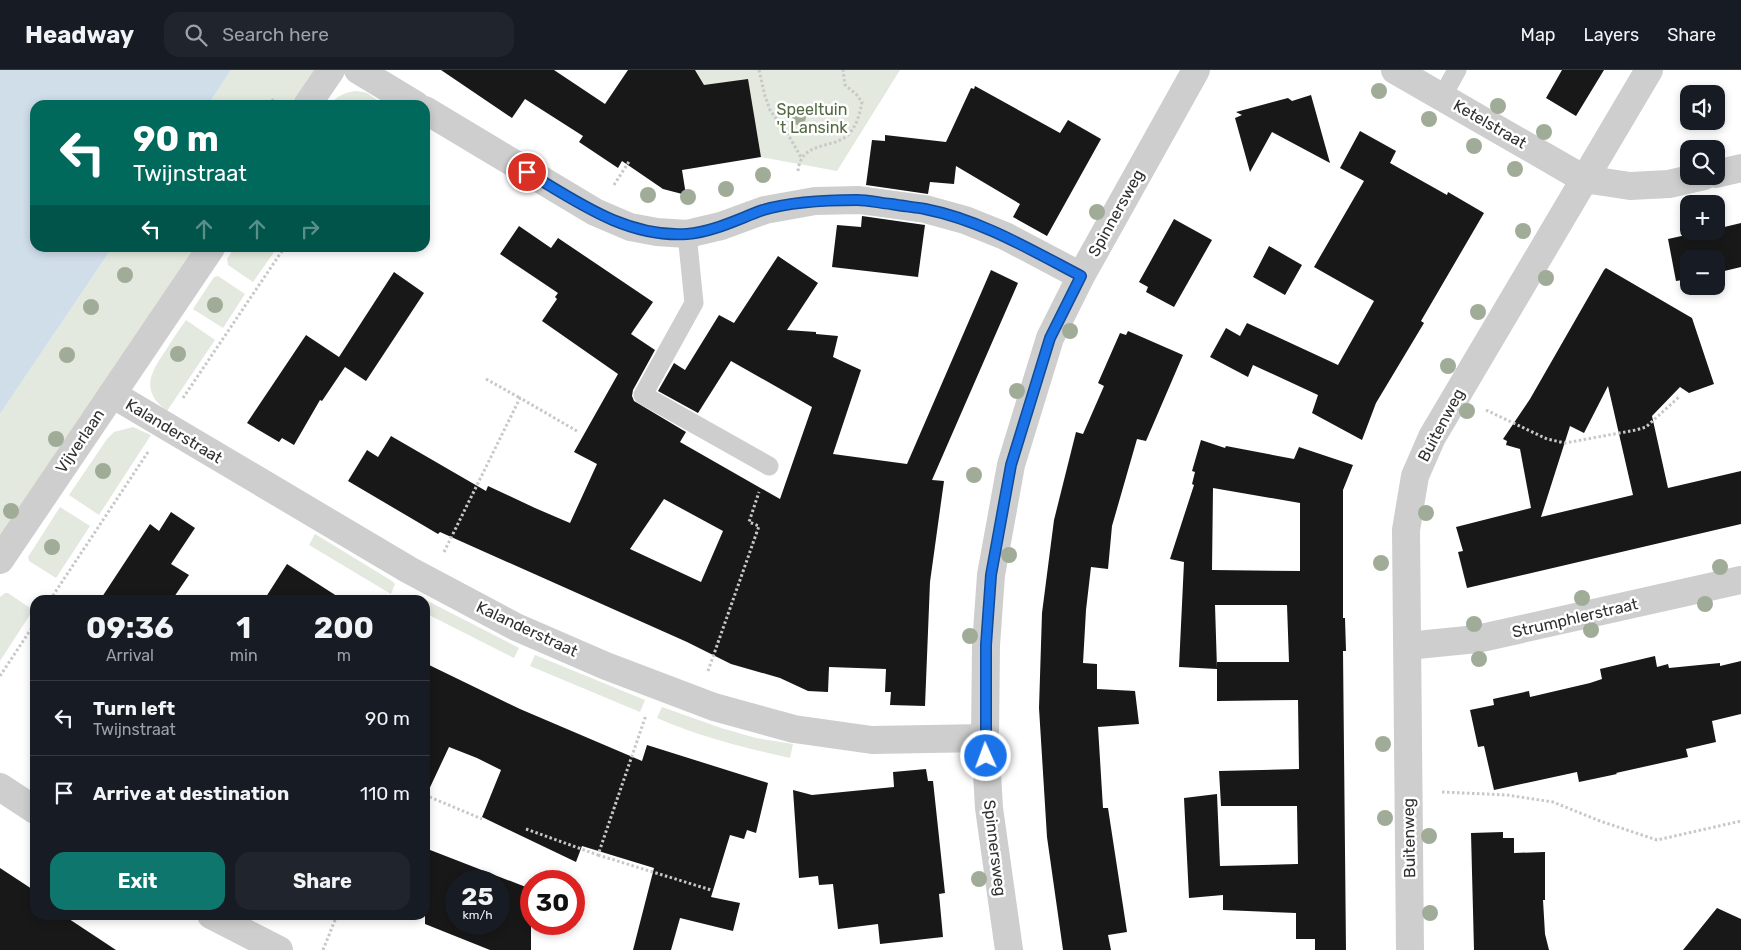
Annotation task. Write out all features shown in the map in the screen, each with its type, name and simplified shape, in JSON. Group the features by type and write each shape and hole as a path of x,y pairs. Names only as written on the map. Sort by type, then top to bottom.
{"street":[{"path":"310,100 331,70"},
{"path":"358,70 408,100"},
{"name":"Spinnersweg","path":"1009,950 989,808 985,738 986,645 991,575 1011,465 1050,338 1081,276 1196,70"},
{"name":"Ketelstraat","path":"1395,70 1584,179"},
{"name":"Buitenweg","path":"1410,950 1406,530 1416,476 1432,436 1648,70"},
{"path":"430,113 595,212 630,227 658,232 687,234 721,226 765,210 815,202 859,200 926,209 965,220 1006,236 1081,276"},
{"path":"1725,172 1741,168"},
{"path":"1584,179 1630,186 1669,184 1680,181"},
{"name":"Vijverlaan","path":"0,560 208,252"},
{"name":"Kalanderstraat","path":"112,394 430,581 516,627 606,666 714,707 794,729 872,740 985,738"},
{"name":"Strumphlerstraat","path":"1407,646 1477,640 1741,580"},
{"path":"0,787 30,807"},
{"path":"221,920 279,950"}],"lane":[{"path":"1442,97 1457,70"},
{"path":"687,234 694,303 643,395 769,466"}],"path":[{"path":"759,70 770,110 802,158 811,150 839,140 848,134 855,124 862,102 845,85 843,70"},
{"path":"486,379 577,432"},
{"path":"1456,395 1548,440 1565,443 1646,427 1679,397"},
{"path":"430,581 520,398"},
{"path":"697,701 759,526 748,522 769,466"},
{"path":"0,676 30,631"},
{"path":"598,855 657,685"},
{"path":"1409,792 1506,795 1553,802 1600,821 1658,840 1741,822"},
{"path":"430,797 482,819"},
{"path":"526,829 598,855 711,890"},
{"path":"323,950 335,920"}],"green space":[{"path":"231,70 314,70 293,100 211,100"},
{"name":"Speeltuin 't Lansink","path":"695,70 900,70 837,171 761,157 756,126 704,85"},
{"path":"349,92 367,93 377,100 335,100"},
{"path":"109,252 192,252 0,539 0,414"},
{"path":"231,252 274,252 253,282 228,265 227,259"},
{"path":"218,276 245,294 223,328 193,309 214,277"},
{"path":"186,320 215,340 167,411 153,396 150,382 156,366"},
{"path":"133,427 151,435 99,515 69,495 107,439 114,432"},
{"path":"60,507 90,526 56,578 29,561 28,557"},
{"path":"315,534 392,581 395,584 391,594 309,545"},
{"path":"8,593 30,608 30,615 0,661 0,597"},
{"path":"430,602 519,648 514,658 430,616"},
{"path":"535,655 645,700 640,712 530,666"},
{"path":"662,707 756,738 793,744 790,758 723,741 673,725 657,718"}],"shaded area":[{"path":"0,70 231,70 211,100 30,100 30,252 109,252 0,414"}],"building":[{"path":"441,70 554,70 605,104 628,70 695,70 704,85 748,79 761,157 682,170 686,195 663,189 622,161 618,168 579,142 583,136 525,99 512,118"},
{"path":"1562,70 1604,70 1576,116 1546,98"},
{"path":"975,86 1060,133 1068,120 1101,139 1047,236 1013,217 1020,204 956,166 954,184 930,182 928,194 866,185 872,140 885,141 885,135 946,142 971,88 974,89"},
{"path":"1311,95 1330,163 1272,132 1250,172 1235,118 1242,115 1236,112 1288,98 1292,101"},
{"path":"1360,131 1396,151 1390,163 1447,195 1448,192 1484,213 1421,321 1424,323 1376,403 1362,440 1312,413 1318,395 1253,365 1248,377 1210,357 1226,328 1240,336 1247,323 1338,365 1374,301 1314,267 1364,181 1340,168"},
{"path":"862,216 925,225 918,277 832,267 837,225 861,227"},
{"path":"1174,219 1212,240 1174,307 1146,292 1148,287 1139,282"},
{"path":"1741,223 1741,267 1725,271 1725,250 1680,250 1680,280 1676,281 1668,239 1680,236 1680,240 1725,240 1725,227"},
{"path":"519,226 551,248 558,238 653,302 631,334 655,350 633,390 632,396 634,401 686,432 680,442 780,499 812,407 731,361 698,413 658,391 674,363 685,370 719,315 734,323 778,256 818,283 787,330 838,336 833,357 861,370 833,454 907,464 991,270 1018,283 932,480 944,481 930,582 925,706 890,705 891,692 885,692 886,669 829,667 828,692 808,691 780,678 731,664 687,642 440,532 438,534 348,481 367,450 378,457 391,436 486,491 488,486 570,523 597,464 574,452 618,374 542,321 557,299 555,297 558,293 500,254","holes":["664,499 723,531 701,582 630,549"]},
{"path":"1269,246 1302,265 1285,295 1253,277"},
{"path":"1606,268 1692,318 1714,384 1689,393 1680,387 1652,416 1668,488 1741,471 1741,524 1467,588 1458,552 1463,551 1456,527 1531,508 1520,449 1506,445 1507,441 1503,439 1530,399","holes":["1608,386 1633,495 1541,517 1570,426 1584,433"]},
{"path":"394,272 424,293 366,381 345,367 322,401 320,400 294,445 282,438 279,442 247,423 306,335 339,357"},
{"path":"1128,331 1183,355 1146,441 1137,439 1112,526 1108,569 1091,567 1086,610 1083,663 1097,664 1097,689 1135,691 1139,724 1098,727 1103,808 1108,808 1127,932 1108,935 1111,950 1063,950 1047,837 1039,708 1042,613 1054,520 1076,432 1083,434 1104,386 1098,383 1120,333 1126,335"},
{"path":"1201,440 1225,448 1226,446 1294,459 1299,447 1353,465 1343,490 1343,618 1345,618 1346,651 1343,651 1346,950 1315,950 1315,939 1296,939 1296,913 1223,910 1223,895 1189,898 1184,798 1217,794 1220,866 1298,864 1297,806 1221,806 1219,771 1299,769 1298,700 1217,701 1217,669 1179,667 1184,562 1170,559 1194,485 1192,484 1195,472 1192,471","holes":["1213,488 1300,503 1300,571 1212,570","1215,605 1287,605 1289,662 1217,662 1217,669"]},
{"path":"171,512 195,528 171,564 189,575 175,595 103,595 150,524 159,531"},
{"path":"287,564 335,595 267,595"},
{"path":"1655,656 1657,667 1668,664 1669,668 1720,663 1720,666 1741,661 1741,714 1712,721 1716,742 1686,749 1688,757 1617,774 1579,782 1577,772 1494,790 1484,746 1478,747 1470,710 1494,705 1493,699 1529,691 1530,697 1590,683 1602,679 1600,669"},
{"path":"430,665 520,709 642,761 647,745 768,783 756,833 747,830 744,839 730,835 711,897 740,903 733,931 680,918 671,950 633,950 654,868 582,846 576,862 482,817 501,770 449,747 430,787"},
{"path":"926,769 928,781 933,781 945,893 939,894 943,937 880,944 878,924 838,929 833,884 819,885 818,876 799,878 793,790 812,795 894,787 893,772"},
{"path":"1503,832 1503,838 1514,838 1514,853 1545,852 1545,900 1543,900 1545,934 1549,950 1474,950 1471,833"},
{"path":"430,850 482,870 445,870 445,932 425,924 425,920 430,920"},
{"path":"0,868 30,888 30,920 71,920 116,950 0,950"},
{"path":"510,881 520,885 520,935 531,935 531,950 490,950 452,935 510,935"},
{"path":"1717,908 1741,919 1741,950 1683,950"}],"route":[{"path":"527,172 595,212 630,227 658,232 687,234 721,226 765,210 815,202 859,200 926,209 965,220 1006,236 1081,276 1050,338 1011,465 991,575 986,645 986,756"}]}
